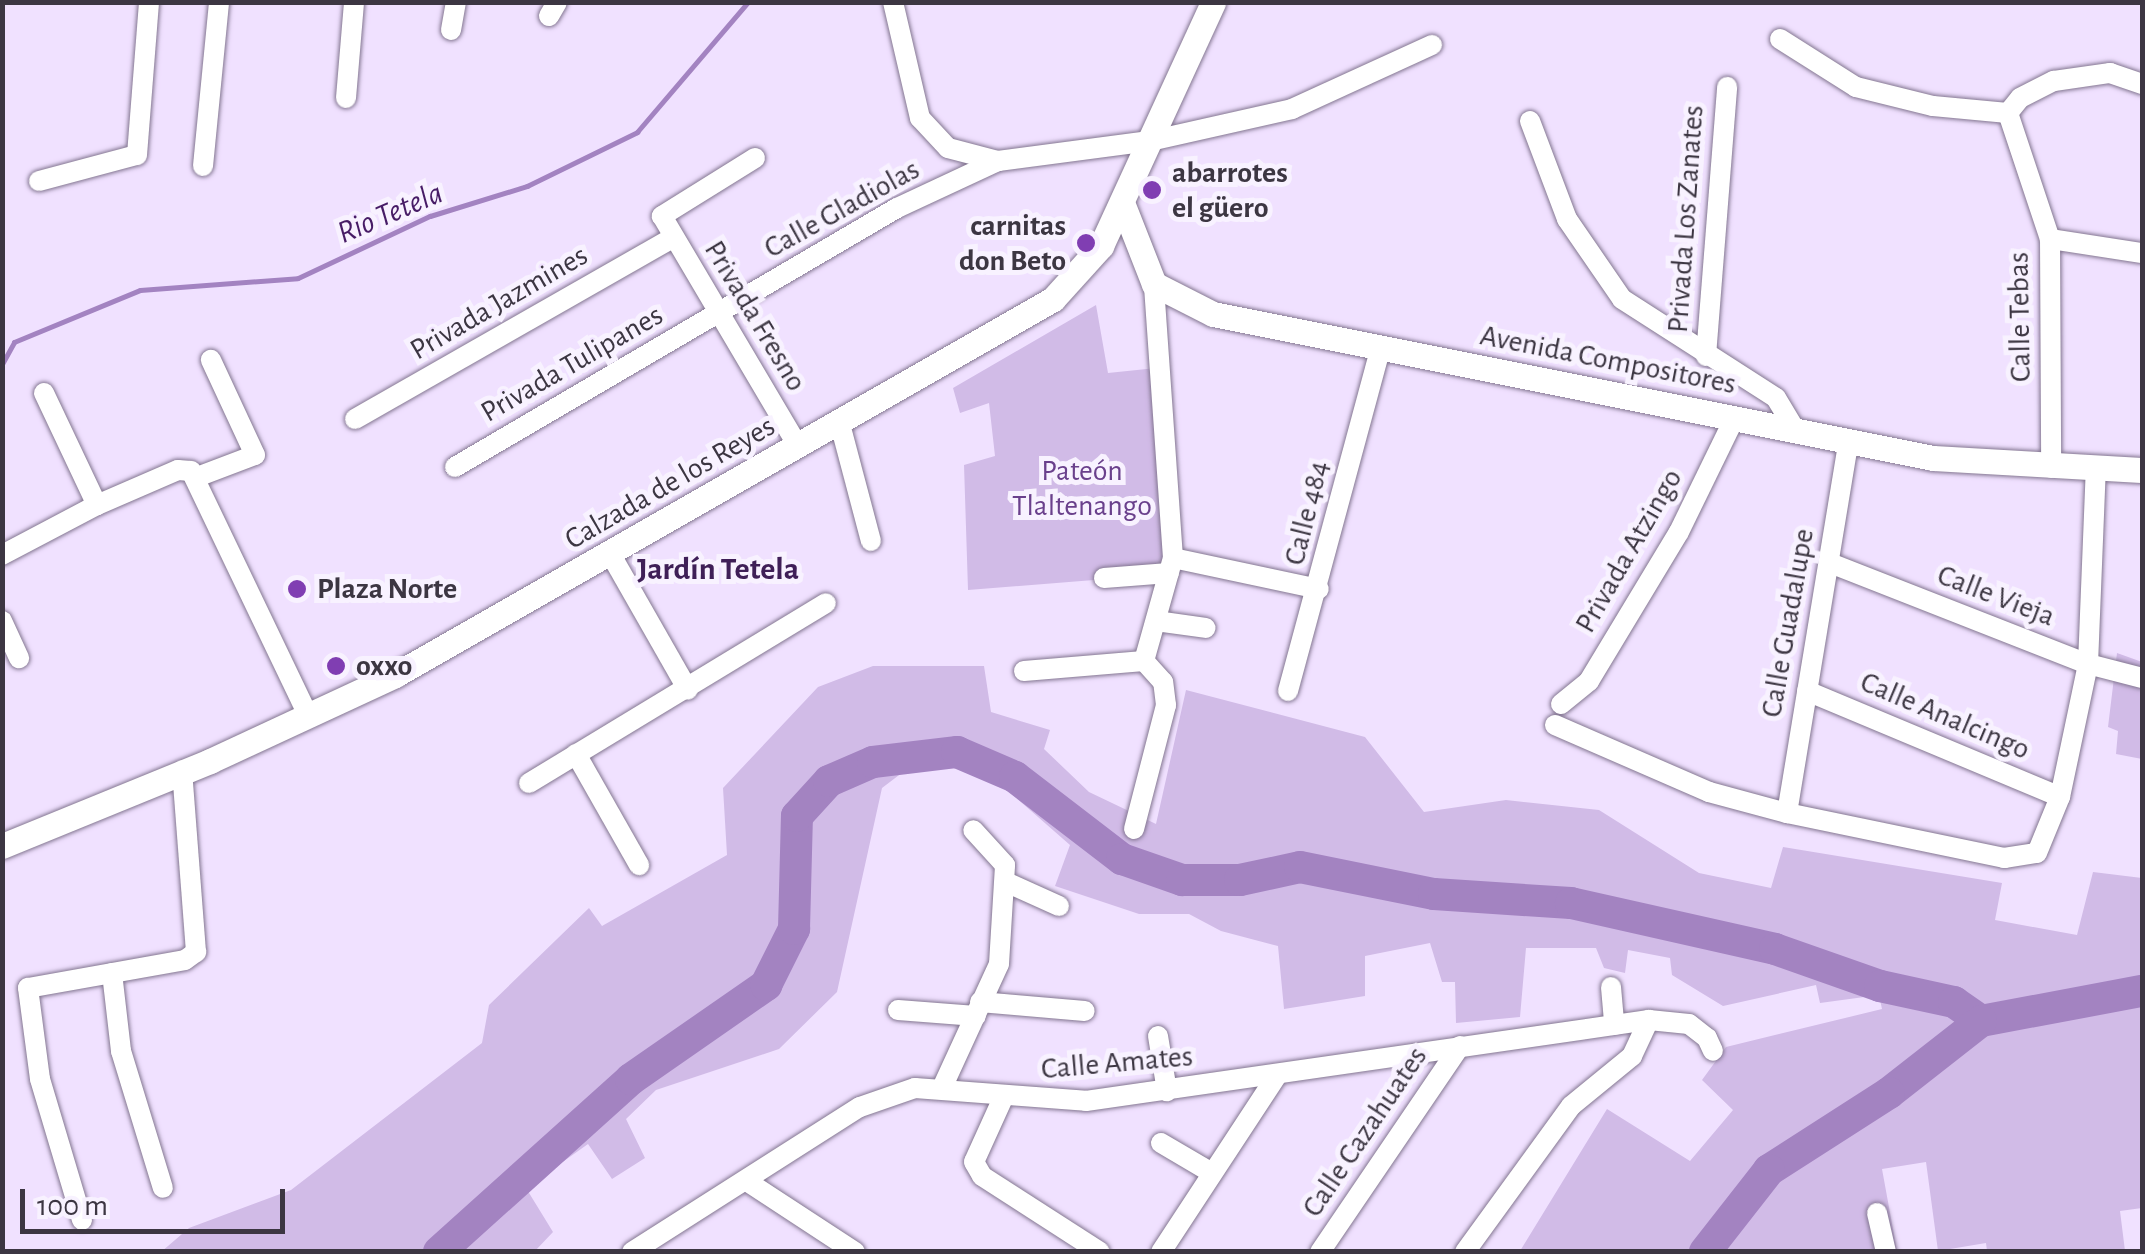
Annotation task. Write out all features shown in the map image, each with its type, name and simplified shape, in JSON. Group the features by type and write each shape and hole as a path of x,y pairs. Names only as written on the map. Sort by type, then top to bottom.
{"street":[{"path":"39,182 136,155 149,2"},
{"path":"203,166 219,2"},
{"path":"346,98 354,2"},
{"path":"451,30 456,2"},
{"path":"894,2 920,118 948,148 998,161 1156,140 1292,110 1432,45"},
{"name":"Calzada de los Reyes","path":"2,846 309,717 611,556 1052,299 1090,264 1122,205 1156,140 1213,2"},
{"path":"1780,39 1856,88 1933,106 2008,113 2054,81 2110,73 2142,84"},
{"name":"Privada Los Zanates","path":"1706,356 1727,87"},
{"name":"Calle Tebas","path":"2008,113 2050,240 2051,468"},
{"name":"Privada Los Zanates","path":"1530,122 1568,219 1622,299 1776,398 1795,430"},
{"name":"Privada Fresno","path":"756,158 662,216 798,446"},
{"name":"Calle Gladiolas","path":"719,314 898,208 998,161"},
{"path":"1122,205 1154,284 1171,566 1144,661"},
{"name":"Privada Jazmines","path":"355,419 672,238"},
{"path":"2050,240 2142,253"},
{"path":"1090,264 1122,249 1143,256"},
{"name":"Avenida Compositores","path":"1154,284 1213,314 1848,443 2051,468 2142,470"},
{"name":"Privada Tulipanes","path":"455,467 719,314"},
{"name":"Calle 484","path":"1288,691 1319,589 1380,349"},
{"path":"2,555 98,505 178,470 197,477 255,455 211,360"},
{"path":"44,393 98,505"},
{"name":"Privada Atzingo","path":"1561,704 1588,682 1679,532 1734,418"},
{"path":"840,424 871,541"},
{"name":"Calle Guadalupe","path":"1786,814 1848,443"},
{"path":"1554,725 1679,780 1786,814 2022,858 2046,842 2060,797 2088,664 2096,469"},
{"path":"197,477 309,717"},
{"path":"611,556 688,690"},
{"name":"Calle Vieja","path":"1830,563 2088,664 2142,678"},
{"path":"1104,578 1171,566 1319,589"},
{"path":"529,782 688,690 826,603"},
{"path":"2,621 19,658"},
{"path":"1156,621 1206,628"},
{"path":"1024,671 1144,661"},
{"path":"1134,828 1166,705 1163,682 1144,661"},
{"name":"Calle Analcingo","path":"1807,691 2060,797"},
{"path":"576,754 639,864"},
{"path":"82,1220 40,1079 27,996 37,984 185,960 196,952 182,771"},
{"path":"942,1088 999,964 1008,883 995,850 973,830"},
{"path":"1008,883 1058,906"},
{"path":"112,973 121,1051 164,1188"},
{"path":"1611,987 1614,1025"},
{"path":"898,1010 1084,1011"},
{"path":"1464,1252 1571,1106 1632,1056 1649,1020"},
{"name":"Calle Amates","path":"632,1252 748,1182 860,1107 894,1092 942,1088 1003,1098 1086,1101 1276,1078 1460,1046 1649,1020 1689,1024 1708,1038 1713,1052"},
{"path":"1158,1036 1166,1091"},
{"name":"Calle Cazahuates","path":"1320,1252 1460,1046"},
{"path":"1161,1252 1276,1078"},
{"path":"1003,1098 974,1162 982,1176 1100,1252"},
{"path":"1160,1143 1212,1173"},
{"path":"748,1182 855,1252"},
{"path":"1877,1214 1886,1252"}],"green space":[{"name":"Pateón Tlaltenango","path":"1096,305 1108,373 1166,367 1173,558 1181,573 968,590 964,465 995,456 989,403 960,413 953,388"},
{"path":"2117,653 2142,662 2142,759 2116,754 2118,731 2108,727"},
{"path":"873,666 984,666 991,712 1050,730 1044,749 1089,792 1156,824 1186,690 1365,737 1424,812 1506,800 1599,810 1699,873 1771,888 1783,847 2002,883 1995,920 2077,935 2093,872 2142,878 2142,1208 2120,1211 2125,1251 1987,1251 1986,1243 1938,1251 1926,1162 1882,1169 1897,1251 1520,1251 1607,1109 1690,1161 1733,1110 1702,1080 1726,1047 1882,1009 1879,995 1820,1003 1816,985 1723,1006 1672,975 1670,958 1628,950 1625,973 1604,968 1596,948 1526,948 1520,1017 1456,1023 1455,982 1442,982 1430,943 1365,956 1365,996 1284,1009 1278,946 1221,931 1189,914 1139,914 1055,886 1070,845 989,774 958,766 907,769 882,788 837,992 779,1049 656,1090 626,1119 645,1158 612,1179 588,1144 526,1188 553,1232 535,1251 161,1252 189,1228 291,1190 482,1043 489,1005 589,908 602,926 727,855 723,788 818,687"}],"waterway":[{"name":"Rio Tetela","path":"2,364 14,342 140,290 298,278 430,216 527,186 637,132 748,2"},
{"path":"439,1252 631,1079 766,985 794,929 797,816 829,781 873,762 957,752 1015,777 1122,859 1182,880 1240,880 1300,867 1434,894 1571,903 1775,949 1880,986 1954,1002 1981,1021 1889,1093 1769,1170 1705,1252"},
{"path":"1981,1021 2142,991"}],"place":[{"name":"abarrotes el güero","path":"1152,190"},
{"name":"carnitas don Beto","path":"1086,243"},
{"name":"Plaza Norte","path":"297,589"},
{"name":"oxxo","path":"336,666"}],"district":[{"name":"Jardín Tetela","path":"718,569"}]}
